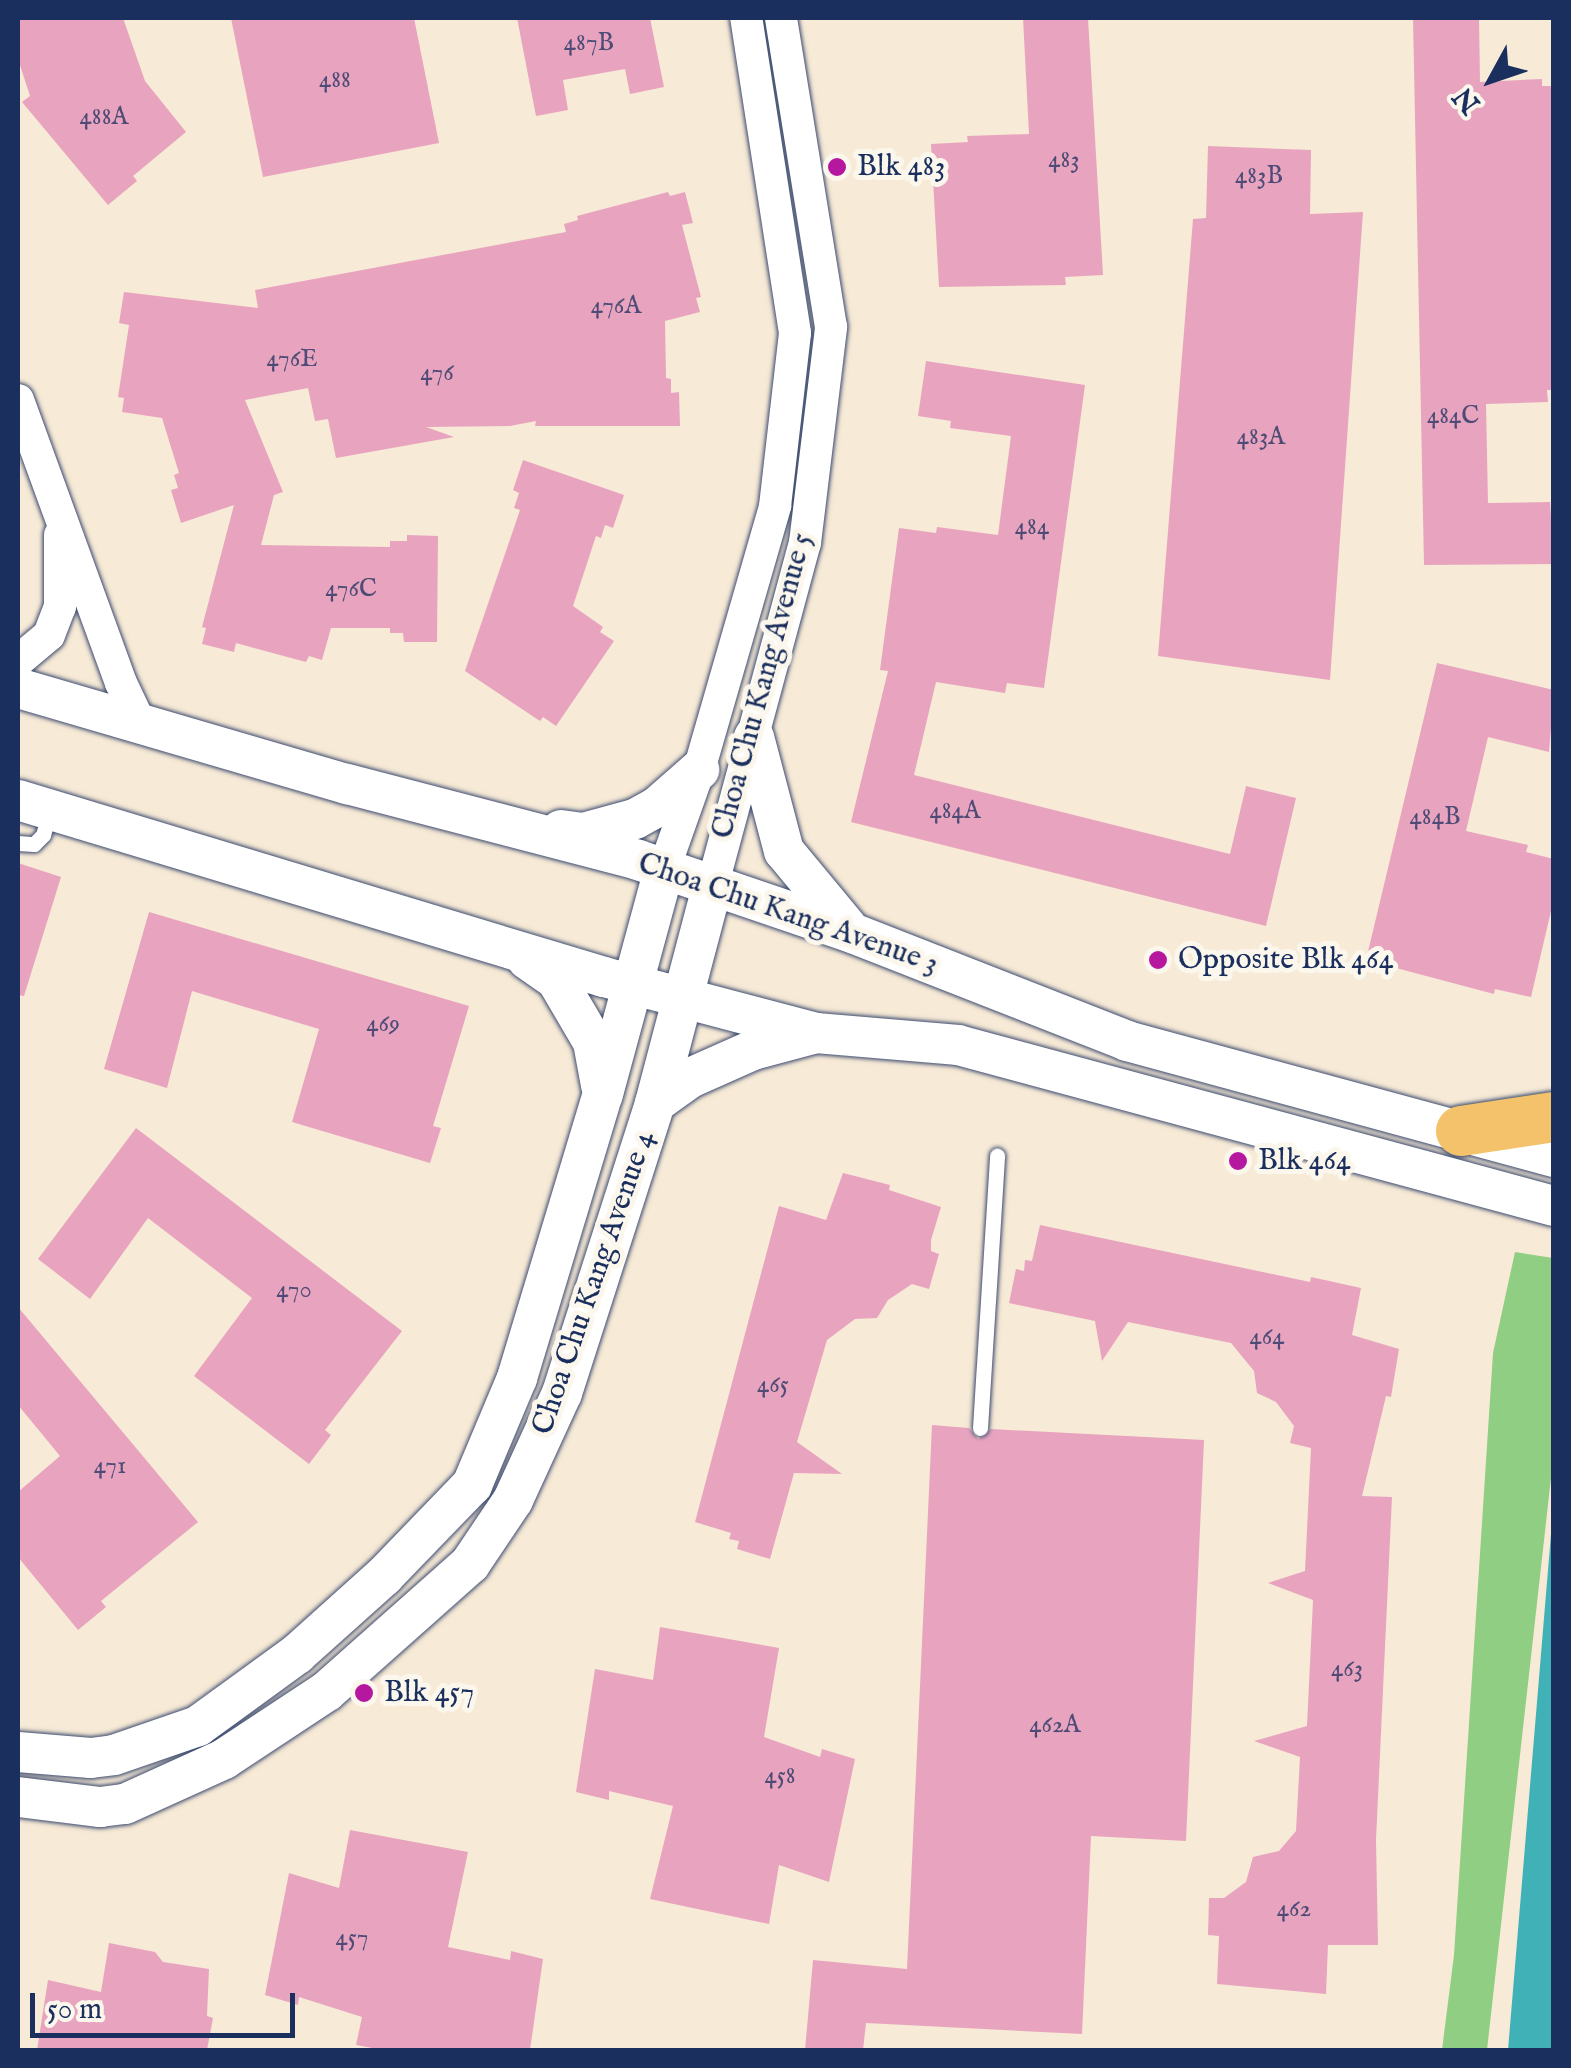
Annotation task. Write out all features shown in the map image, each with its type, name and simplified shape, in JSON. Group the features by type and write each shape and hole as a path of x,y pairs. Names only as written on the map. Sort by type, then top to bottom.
{"main road":[{"path":"1461,1131 1554,1117"}],"street":[{"name":"Choa Chu Kang Avenue 5","path":"634,984 664,869 699,770 774,506 796,333 746,18"},
{"name":"Choa Chu Kang Avenue 5","path":"683,996 805,543 830,327 781,18"},
{"path":"18,400 121,683 140,723"},
{"path":"18,661 49,635 60,607 60,510"},
{"path":"753,581 793,591"},
{"name":"Choa Chu Kang Avenue 3","path":"18,688 347,784 508,822 664,869 852,932 1127,1041 1554,1156"},
{"path":"754,738 784,851 814,892 852,932"},
{"path":"508,822 583,833 635,819 658,806 699,770"},
{"path":"34,805 522,955 816,1032 958,1045 1554,1206"},
{"path":"522,955 556,979 593,1042 603,1094"},
{"name":"Choa Chu Kang Avenue 4","path":"18,1752 114,1756 198,1726 297,1654 384,1576 472,1486 517,1378 634,984"},
{"name":"Choa Chu Kang Avenue 4","path":"18,1797 100,1807 124,1804 224,1759 327,1690 470,1564 513,1500 562,1393 655,1103 683,996"},
{"path":"655,1103 690,1078 753,1050 816,1032"}],"lane":[{"path":"18,843 34,844 43,835 34,805"},
{"path":"980,1428 996,1156"}],"green space":[{"path":"1515,1252 1553,1258 1553,1460 1487,2050 1442,2050 1454,1955 1493,1353"}],"water":[{"path":"1553,1510 1553,2050 1508,2050"}],"building":[{"path":"18,18 123,18 145,81 186,132 133,176 137,181 108,205 22,102 30,96 18,59"},
{"path":"231,18 414,18 439,143 263,177"},
{"path":"517,18 650,18 664,87 630,94 625,69 563,80 568,110 536,116"},
{"path":"1023,18 1088,18 1103,275 1065,277 1066,285 939,287 931,144 968,142 967,136 1029,134"},
{"path":"1413,18 1479,18 1480,82 1542,79 1542,86 1554,86 1554,390 1547,390 1548,402 1486,404 1488,503 1550,502 1554,564 1424,565"},
{"path":"1208,146 1311,150 1310,214 1363,212 1330,680 1158,656 1193,219 1206,218"},
{"path":"668,192 670,196 685,192 693,223 682,225 701,297 696,298 700,312 665,321 666,378 671,379 671,393 679,392 680,426 535,426 536,421 510,426 426,427 454,437 336,458 328,419 315,421 308,388 245,400 283,492 274,495 261,545 390,547 390,541 407,541 407,535 438,536 437,642 404,642 403,633 390,633 390,628 331,628 322,660 309,656 306,662 236,643 234,652 202,644 206,628 202,627 234,505 181,523 171,490 178,488 174,475 179,473 162,418 122,412 124,398 118,397 129,325 119,323 124,292 258,308 255,290 566,232 564,224 578,220 577,216"},
{"path":"926,361 1085,385 1044,688 1007,683 1005,693 936,682 914,775 1230,854 1246,786 1296,798 1266,926 851,822 888,671 880,670 899,528 936,533 937,527 998,535 1011,436 950,428 951,421 918,416"},
{"path":"523,460 624,495 613,528 605,525 601,538 596,536 573,606 603,627 600,632 614,641 556,726 543,717 540,721 465,671 520,510 514,508 519,493 513,490"},
{"path":"1437,663 1554,690 1549,752 1488,737 1466,831 1528,845 1526,852 1554,859 1554,898 1531,997 1495,989 1494,994 1366,960"},
{"path":"18,863 61,877 24,996 18,995"},
{"path":"149,912 469,1006 433,1126 441,1128 430,1163 292,1122 319,1029 192,991 167,1088 104,1069"},
{"path":"136,1128 402,1331 325,1430 331,1435 309,1464 194,1376 252,1298 148,1218 90,1299 38,1259"},
{"path":"843,1173 890,1185 889,1190 941,1207 931,1240 931,1251 939,1254 929,1289 912,1284 888,1300 877,1318 855,1319 827,1340 797,1442 842,1474 794,1473 770,1559 737,1549 739,1541 729,1539 731,1533 695,1522 779,1206 826,1220"},
{"path":"1040,1225 1310,1282 1311,1277 1361,1288 1352,1335 1399,1349 1391,1397 1386,1396 1362,1496 1392,1497 1376,1840 1378,1945 1328,1945 1326,1994 1217,1984 1219,1936 1208,1935 1209,1898 1224,1898 1246,1882 1253,1857 1279,1851 1296,1831 1300,1757 1254,1741 1307,1726 1313,1600 1268,1583 1305,1571 1311,1448 1290,1443 1294,1426 1276,1402 1257,1393 1254,1371 1231,1343 1128,1322 1102,1361 1095,1321 1009,1303 1016,1269 1024,1271 1025,1260 1032,1261"},
{"path":"18,1307 198,1522 101,1601 106,1607 78,1630 18,1557 18,1492 60,1456 18,1405"},
{"path":"932,1425 969,1428 978,1439 991,1429 1204,1440 1186,1841 1091,1836 1082,2034 866,2023 863,2050 805,2050 813,1960 907,1969"},
{"path":"660,1627 779,1648 764,1737 820,1757 822,1749 855,1759 829,1882 779,1865 769,1924 650,1899 673,1806 609,1791 609,1800 576,1792 595,1669 653,1680"},
{"path":"350,1830 468,1852 448,1947 510,1960 511,1951 543,1959 530,2050 383,2050 356,2045 362,2017 299,1997 298,2005 265,1995 289,1873 339,1888"},
{"path":"109,1943 155,1952 163,1962 209,1969 207,2016 213,2018 207,2050 37,2050 48,1980 101,1992"}],"place":[{"name":"Blk 483","path":"837,167"},
{"name":"Opposite Blk 464","path":"1158,960"},
{"name":"Blk 464","path":"1238,1161"},
{"name":"Blk 457","path":"364,1693"}]}
